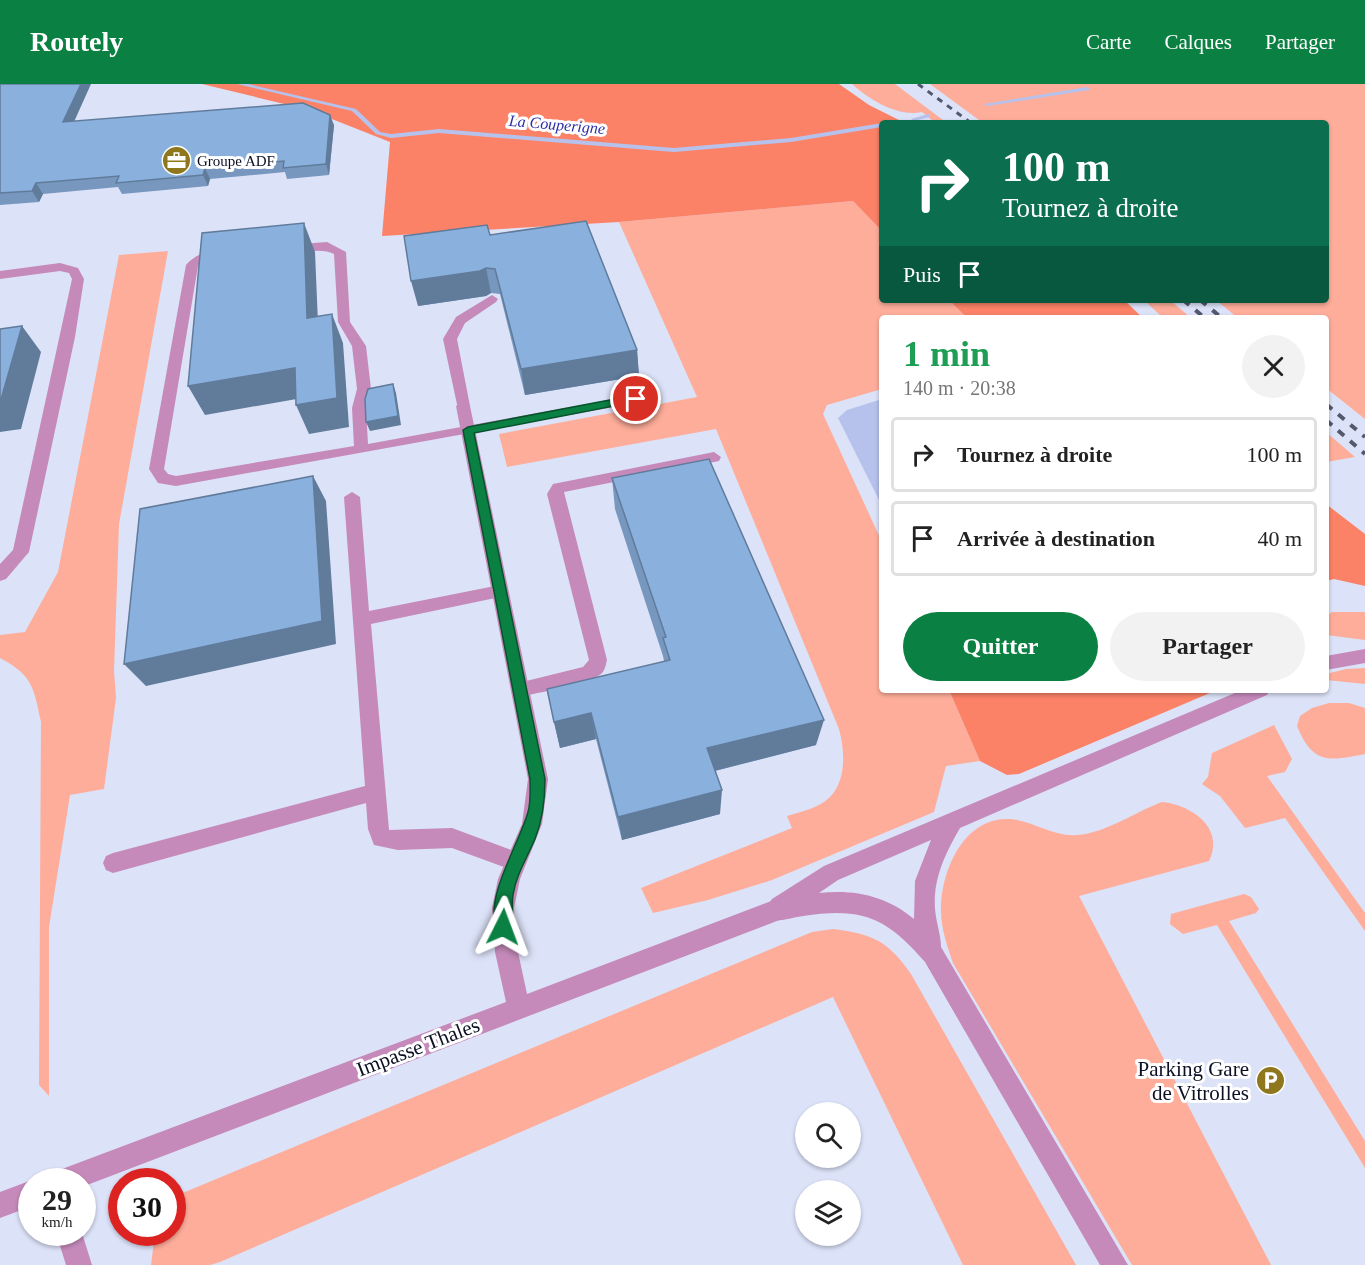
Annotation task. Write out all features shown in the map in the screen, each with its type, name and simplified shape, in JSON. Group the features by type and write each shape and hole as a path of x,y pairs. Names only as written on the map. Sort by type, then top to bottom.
{"street":[{"path":"272,250 327,245 340,252 344,322 359,346 364,389 358,408 361,450"},
{"path":"239,253 206,256 196,259 192,265 156,470 163,478 176,481 361,450 636,399"},
{"path":"0,275 60,267 74,271 78,279 68,337 21,552 0,575"},
{"path":"492,299 460,320 452,330 450,339 538,779 537,809 528,838 515,861 505,896 503,927 519,1009"},
{"path":"520,690 587,673 596,668 598,660 555,494 558,488 714,457"},
{"path":"352,497 360,619 381,838 391,842 426,837 452,838 515,861"},
{"path":"360,619 500,591"},
{"path":"1329,662 1365,656"},
{"path":"774,911 831,873 1254,693"},
{"path":"113,863 375,792"},
{"path":"933,954 924,920 925,878 934,852 953,821"},
{"path":"774,911 824,902 866,903 899,918 917,934 933,954 1115,1265"},
{"name":"Impasse Thales","path":"96,1169 774,911"},
{"path":"0,1205 18,1198"},
{"path":"73,1246 79,1265"}],"shaded area":[{"path":"202,84 839,84 869,105 899,120 879,120 879,228 853,201 619,222 382,236 390,142 309,110"},
{"path":"852,84 895,84 943,120 932,120 922,112 894,110 867,96"},
{"path":"930,84 1365,84 1365,419 1329,390 1329,315 1234,315 1220,303 1329,303 1329,120 979,120"},
{"path":"853,201 879,228 879,303 952,303 964,315 879,315 879,390 827,405 823,414 879,535 879,693 950,693 980,761 946,766 934,812 772,880 708,900 653,913 641,888 792,828 787,816 815,807 828,799 839,782 843,750 839,729 716,429 507,467 499,434 697,397 619,222"},
{"path":"168,251 119,524 114,671 116,698 104,789 70,795 49,927 49,1096 39,1085 41,722 34,692 26,677 0,658 0,635 25,632 58,572 119,255"},
{"path":"952,303 1127,303 1140,315 964,315"},
{"path":"1147,303 1174,303 1188,315 1160,315"},
{"path":"1329,435 1355,457 1329,461"},
{"path":"1329,506 1365,534 1365,586 1334,579 1329,580"},
{"path":"1332,612 1365,612 1365,640 1329,635 1329,614"},
{"path":"1365,668 1365,684 1329,680 1329,673"},
{"path":"950,693 1210,693 1019,774 1007,775 980,761"},
{"path":"1329,703 1349,703 1365,708 1365,754 1332,758 1316,754 1309,748 1297,726 1300,716 1312,708"},
{"path":"1274,725 1292,759 1285,772 1267,776 1365,913 1365,931 1285,818 1245,828 1220,796 1202,784 1208,777 1212,753"},
{"path":"1162,802 1184,808 1203,820 1213,838 1213,849 1209,861 1079,896 1271,1265 1132,1265 953,963 945,937 941,910 945,878 958,848 980,826 994,820 1011,819 1060,834 1077,835 1110,826"},
{"path":"1244,894 1251,897 1259,909 1256,913 1229,921 1365,1141 1365,1168 1217,925 1183,934 1170,924 1171,914"},
{"path":"833,929 869,937 887,947 903,963 1076,1265 963,1265 833,997 220,1262 210,1265 151,1265 153,1246 186,1246 186,1192 812,932"}],"water":[{"path":"879,400 879,500 838,418 847,410"}],"building":[{"name":"Groupe ADF","path":"0,84 81,84 63,122 303,103 330,115 326,164 283,168 284,161 205,168 203,175 116,183 119,176 36,183 32,191 0,193"},
{"path":"586,221 637,350 521,369 495,269 486,268 480,271 411,281 404,236 487,225 490,235"},
{"path":"304,223 307,318 332,314 337,398 296,405 295,368 188,386 202,233"},
{"path":"22,326 0,403 0,329"},
{"path":"393,384 398,416 366,422 365,399 368,389"},
{"path":"709,459 824,720 707,748 722,790 618,817 591,713 554,722 547,689 670,660 663,638 666,637 612,478"},
{"path":"313,476 322,621 124,664 140,509"}],"waterway":[{"name":"La Couperigne","path":"240,84 354,110 378,133 391,136 439,131 674,150 791,140 879,125"},
{"name":"La Couperigne","path":"987,104 1087,89"},
{"name":"La Couperigne","path":"914,119 928,116"}],"railway":[{"path":"918,84 967,120"},
{"path":"1187,303 1201,315"},
{"path":"1204,303 1218,315"},
{"path":"1329,407 1365,437"},
{"path":"1329,423 1365,454"}],"place":[{"name":"Groupe ADF","path":"176,161"},
{"name":"Parking Gare de Vitrolles","path":"1270,1081"}],"route":[{"path":"503,927 505,896 515,861 528,838 537,809 538,779 468,430 636,399"}]}
